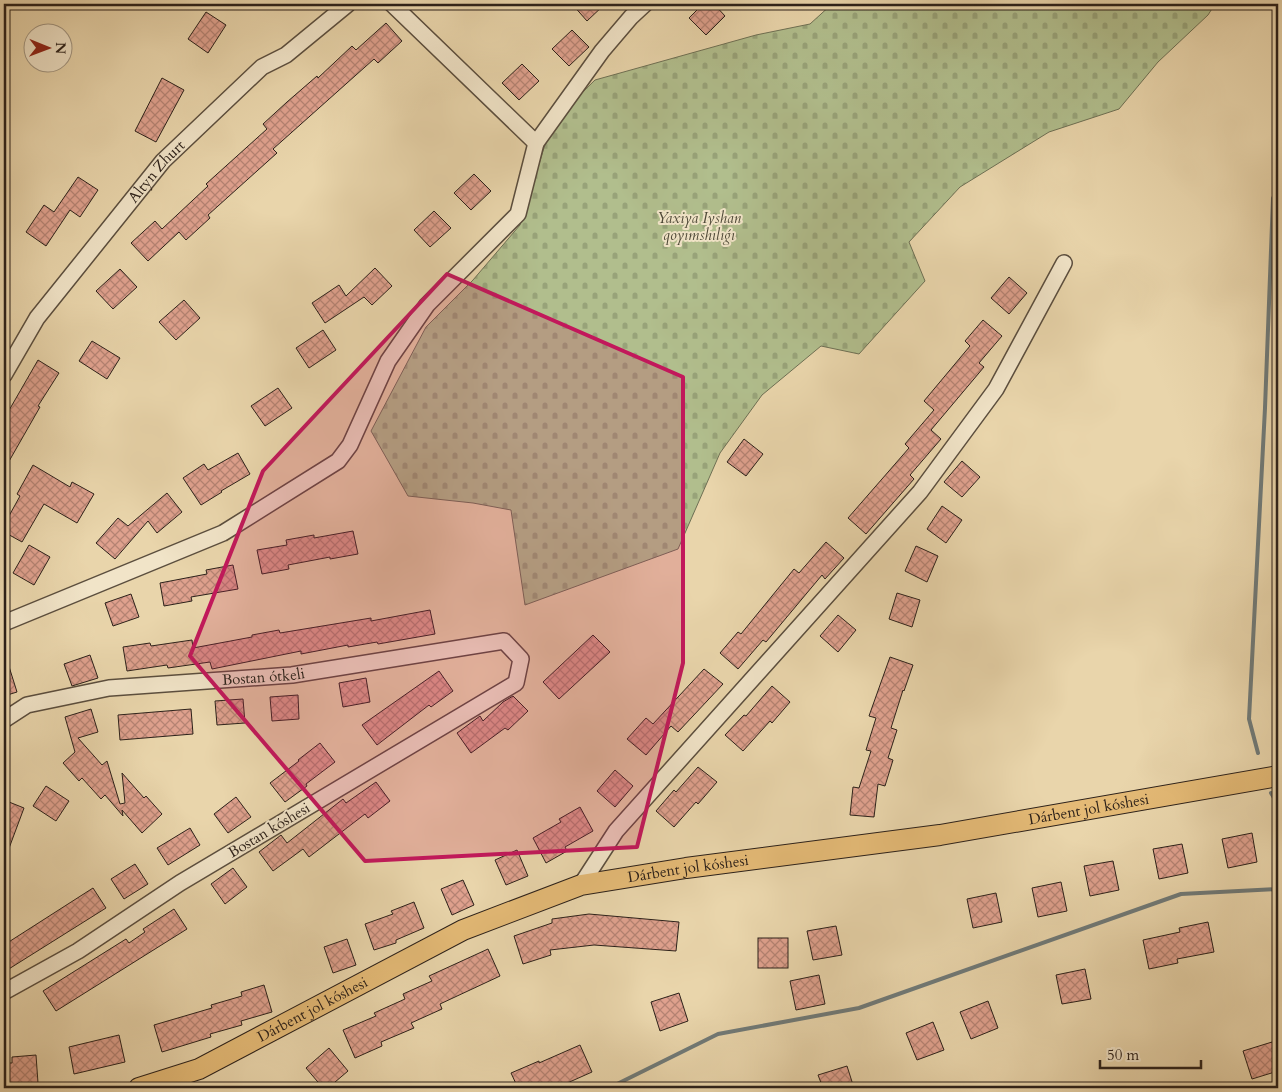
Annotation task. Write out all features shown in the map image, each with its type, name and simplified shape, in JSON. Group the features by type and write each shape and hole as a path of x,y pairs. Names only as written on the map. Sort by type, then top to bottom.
{"main road":[{"name":"Dárbent jol kóshesi","path":"139,1088 168,1085 463,930 581,885 696,867 940,835 1278,776"}],"street":[{"name":"Altyn Zhurt","path":"4,374 37,318 163,160 262,67 286,55 348,4"},
{"path":"392,4 536,142"},
{"path":"4,623 223,533 338,461 350,445 388,361 427,305 518,214 536,142 602,51 631,17 645,4"},
{"path":"581,885 616,831 920,492 996,389 1064,263"},
{"name":"Bostan ótkeli","path":"4,720 27,705 109,688 292,675 504,641 521,658"},
{"name":"Bostan kóshesi","path":"4,992 78,951 180,883 516,683 521,658"}],"highlighted area":[{"path":"447,274 683,377 683,663 637,847 365,861 190,656 263,471"}],"green space":[{"name":"Yaxiya Iyshan qoyımshılıǵı","path":"832,4 1215,4 1208,15 1158,62 1119,109 1049,132 960,187 909,242 925,281 859,354 821,346 762,395 720,453 678,549 525,605 511,510 473,503 408,496 371,431 426,327 473,280 520,225 552,122 595,80 756,35 810,24"}],"building":[{"path":"572,4 605,4 587,21"},
{"path":"703,4 714,4 725,16 706,35 689,18"},
{"path":"206,12 226,25 208,53 188,39"},
{"path":"386,23 402,41 378,63 374,59 273,149 277,153 208,215 210,218 186,240 179,232 148,261 131,243 155,221 162,229 208,186 206,184 267,129 263,124 317,76 318,78 352,46 356,50"},
{"path":"572,30 589,47 569,66 552,49"},
{"path":"522,64 539,81 519,100 502,83"},
{"path":"162,78 184,90 156,142 135,131"},
{"path":"474,174 491,191 471,210 454,193"},
{"path":"78,177 98,190 80,217 70,210 46,246 26,232 44,205 54,212"},
{"path":"434,211 451,228 430,247 414,230"},
{"path":"375,268 392,286 372,305 364,297 325,323 312,303 339,285 346,296"},
{"path":"120,269 137,287 113,309 96,291"},
{"path":"1009,277 1027,293 1009,314 991,298"},
{"path":"184,300 200,318 176,340 159,322"},
{"path":"983,320 1002,336 979,363 984,367 931,430 941,439 910,475 914,479 866,534 848,518 909,448 905,444 934,410 924,401 970,346 965,341"},
{"path":"323,330 336,350 309,368 296,348"},
{"path":"92,341 120,358 107,379 79,361"},
{"path":"38,360 59,373 38,406 40,407 4,470 4,419"},
{"path":"278,388 292,408 265,426 251,406"},
{"path":"744,439 763,454 746,476 727,462"},
{"path":"238,453 250,474 201,505 183,478 204,464 208,470"},
{"path":"962,461 980,477 962,497 944,482"},
{"path":"33,465 70,487 72,482 94,494 77,523 44,504 22,542 4,532 4,525 20,496 17,494"},
{"path":"167,493 182,512 157,533 148,521 115,559 96,543 118,518 128,526"},
{"path":"942,506 962,520 946,543 927,529"},
{"path":"353,531 358,554 288,565 289,569 262,574 257,550 287,545 286,540 314,535 314,538"},
{"path":"826,542 844,558 825,579 822,575 766,642 763,640 738,669 720,653 738,632 741,634 794,569 799,573"},
{"path":"29,545 50,557 34,585 13,573"},
{"path":"916,546 938,556 927,582 905,571"},
{"path":"233,565 238,589 191,597 192,601 164,606 160,583 207,574 206,570"},
{"path":"897,593 920,600 912,627 889,619"},
{"path":"131,594 139,617 113,626 105,603"},
{"path":"430,610 435,634 378,644 377,642 348,647 348,645 301,654 301,651 212,669 210,662 168,668 167,665 127,671 123,647 150,643 151,646 192,640 193,648 279,630 280,633 371,618 371,621"},
{"path":"838,615 856,630 838,652 820,636"},
{"path":"593,635 610,652 559,699 543,682"},
{"path":"90,655 98,678 72,686 64,664"},
{"path":"6,657 17,692 4,696 4,658"},
{"path":"890,657 913,665 891,728 897,730 888,758 893,760 885,786 878,784 874,817 850,815 853,787 859,788 871,751 866,750 876,718 869,716"},
{"path":"704,669 723,684 678,732 671,726 646,755 627,739 646,718 653,724"},
{"path":"439,671 453,691 431,707 429,705 377,745 362,725"},
{"path":"366,678 370,702 343,707 339,683"},
{"path":"772,686 790,702 772,723 770,721 743,751 725,735 744,715 746,716"},
{"path":"298,695 299,719 272,721 270,697"},
{"path":"513,696 528,711 508,730 505,728 471,753 457,733 480,716 483,721 503,702"},
{"path":"243,699 245,723 217,725 215,701"},
{"path":"91,709 98,732 78,738 102,765 107,761 120,804 125,803 122,773 144,798 146,796 162,814 142,833 122,810 123,816 105,795 101,799 82,778 79,781 63,763 75,752 65,717"},
{"path":"191,709 193,734 120,740 118,715"},
{"path":"320,743 335,762 285,802 270,783"},
{"path":"698,767 717,782 674,827 656,811"},
{"path":"615,770 633,786 615,807 597,791"},
{"path":"376,782 390,801 368,818 365,814 309,857 303,849 273,871 259,852 281,835 287,843 343,799 346,803"},
{"path":"46,786 69,801 56,821 33,806"},
{"path":"236,797 251,817 228,833 214,814"},
{"path":"4,800 24,808 5,859 4,859"},
{"path":"580,807 593,831 565,847 567,851 546,863 533,838 561,822 559,819"},
{"path":"190,828 200,845 168,865 157,848"},
{"path":"1252,833 1257,862 1228,868 1222,839"},
{"path":"1182,844 1188,873 1159,879 1153,849"},
{"path":"517,850 528,876 506,885 495,860"},
{"path":"1113,861 1119,890 1090,896 1084,866"},
{"path":"135,864 148,884 124,899 111,879"},
{"path":"233,868 247,887 225,904 211,884"},
{"path":"463,880 474,905 452,915 441,889"},
{"path":"1061,882 1067,911 1038,917 1032,888"},
{"path":"93,888 106,908 4,972 4,945"},
{"path":"996,893 1002,922 973,928 967,899"},
{"path":"414,902 424,928 396,940 396,943 374,950 365,924 393,914 391,911"},
{"path":"174,909 187,929 56,1011 43,991 126,939 129,943 145,932 143,929"},
{"path":"589,914 679,922 676,951 594,945 550,950 551,955 523,964 514,936 552,923 552,919"},
{"path":"1208,922 1214,952 1177,959 1178,963 1149,969 1143,940 1180,932 1179,928"},
{"path":"836,926 842,955 813,960 807,931"},
{"path":"758,938 788,938 788,968 758,968"},
{"path":"347,939 356,965 333,973 324,947"},
{"path":"488,949 500,976 440,1004 442,1009 411,1023 414,1028 381,1042 382,1046 355,1058 343,1030 376,1016 374,1013 405,999 403,994 432,981 429,976"},
{"path":"1085,969 1091,999 1062,1004 1056,975"},
{"path":"819,975 825,1004 796,1010 790,981"},
{"path":"264,985 272,1012 241,1021 242,1025 210,1034 211,1037 162,1052 154,1025 212,1008 211,1005 242,996 241,992"},
{"path":"679,993 688,1021 660,1031 651,1002"},
{"path":"988,1001 998,1028 971,1039 960,1012"},
{"path":"933,1022 944,1050 917,1060 906,1033"},
{"path":"119,1035 125,1062 74,1074 69,1047"},
{"path":"1272,1042 1278,1063 1278,1071 1252,1079 1243,1051"},
{"path":"580,1045 592,1072 556,1088 518,1088 511,1073"},
{"path":"329,1048 348,1071 328,1088 323,1088 306,1068"},
{"path":"36,1055 38,1083 4,1086 4,1063 12,1063 12,1057"},
{"path":"847,1066 854,1088 823,1088 818,1075"}],"waterway":[{"path":"1258,753 1249,719 1265,408 1273,198"},
{"path":"1271,793 1278,804"},
{"path":"609,1088 718,1034 859,1008 1181,894 1278,889"}]}
